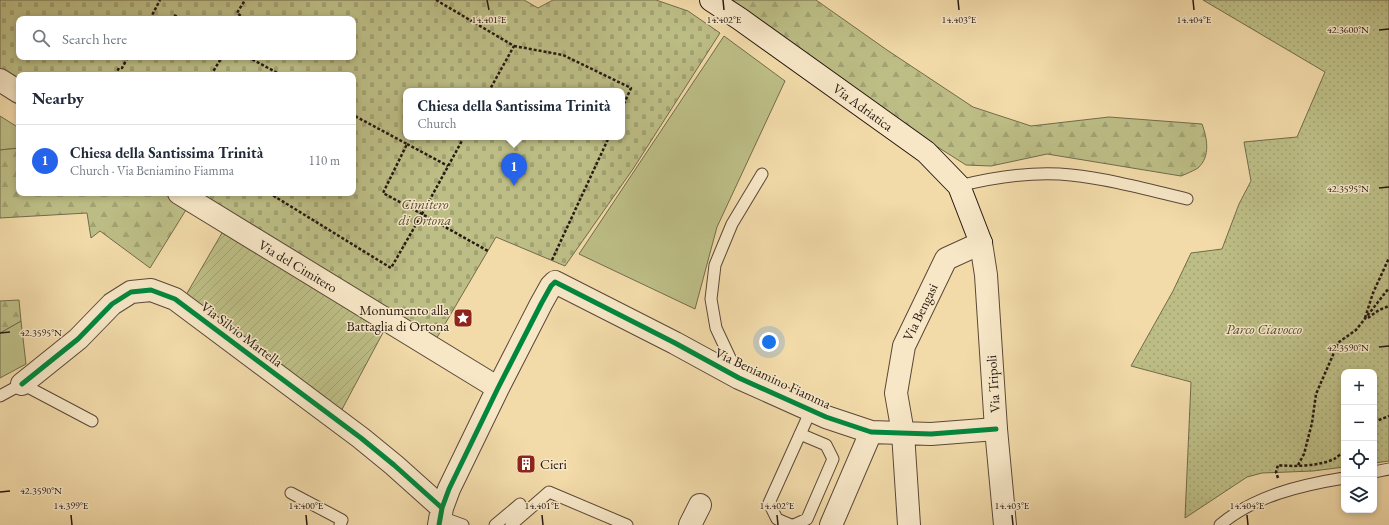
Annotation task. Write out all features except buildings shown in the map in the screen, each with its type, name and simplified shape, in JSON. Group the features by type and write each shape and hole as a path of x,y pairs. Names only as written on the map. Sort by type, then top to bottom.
{"street":[{"name":"Via Adriatica","path":"711,0 926,152 959,186 981,243"},
{"path":"0,80 16,90"},
{"name":"Via del Cimitero","path":"184,196 498,388"},
{"name":"Via Tripoli","path":"981,243 986,276 996,429 1005,525"},
{"name":"Via Bengasi","path":"909,525 903,433 896,393 904,346 946,259 981,243"},
{"name":"Via Beniamino Fiamma","path":"498,388 541,304 551,286 555,282 675,343 739,378 826,417 871,432 931,434 996,429"},
{"name":"Via Silvio Martella","path":"22,384 78,339 112,304 131,292 151,290 175,299 355,434 394,465 441,516"},
{"path":"441,516 498,388"},
{"path":"831,525 871,432"},
{"path":"690,525 700,505"}],"lane":[{"name":"Via Beniamino Fiamma","path":"739,378 716,328 711,299 715,265 732,224 762,174"},
{"path":"959,186 998,178 1037,174 1071,175 1142,188 1187,199"},
{"path":"0,396 22,384 92,421"},
{"path":"791,525 777,519 769,502 811,410"},
{"path":"794,525 807,519 834,459 826,445 800,434"},
{"path":"1377,471 1389,469"},
{"path":"1220,525 1250,506 1282,492 1319,482 1341,478"},
{"path":"511,525 549,492 627,525"},
{"path":"291,493 342,520 340,525"},
{"path":"495,525 520,504"},
{"path":"441,516 463,525"}],"path":[{"path":"152,16 160,0"},
{"path":"241,16 237,13 245,0"},
{"path":"436,0 514,46 563,55 631,88 625,101"},
{"path":"491,88 514,46"},
{"path":"117,72 119,68 122,68 126,60"},
{"path":"213,72 220,60"},
{"path":"254,60 276,72"},
{"path":"356,116 448,166"},
{"path":"274,196 391,268 462,140"},
{"path":"552,260 608,140"},
{"path":"407,144 383,193 488,251"},
{"path":"1364,321 1373,293 1389,258"},
{"path":"1298,465 1304,454 1312,423 1316,394 1339,342 1356,330 1389,288"},
{"path":"1364,321 1379,310 1389,306"},
{"path":"1377,421 1389,416"},
{"path":"1282,492 1276,472 1278,465 1288,466 1314,464 1333,459 1341,453"}],"green space":[{"name":"Cimitero di Ortona","path":"0,0 524,0 538,8 553,0 656,0 688,11 720,33 633,169 565,266 496,237 435,341 200,196 356,196 356,72 16,72 16,80 0,70"},
{"path":"732,0 816,0 887,50 973,107 1031,126 1109,117 1202,124 1207,147 1205,158 1198,168 1181,176 1047,154 991,166 966,165 936,146"},
{"name":"Parco Ciavocco","path":"1203,0 1389,0 1389,461 1377,463 1377,369 1341,369 1341,467 1313,471 1262,473 1247,477 1185,518 1191,382 1131,366 1173,291 1191,253 1222,249 1239,204 1251,181 1244,142 1297,137 1325,72"},
{"path":"724,36 785,81 717,227 695,309 579,254"},
{"path":"0,116 16,126 16,148 0,150"},
{"path":"16,148 16,196 175,196 189,205 150,268 100,231 91,238 87,213 0,218 0,150"},
{"path":"226,226 386,327 339,415 186,295"},
{"path":"19,300 21,321 0,333 0,301"},
{"path":"21,321 26,364 0,378 0,333"}],"cycle path":[{"path":"439,525 442,508 449,489 541,304 551,286 555,282 675,343 739,378 826,417 871,432 931,434 996,429"},
{"path":"22,384 78,339 112,304 131,292 151,290 175,299 361,438 442,508"}],"place":[{"name":"Chiesa della Santissima Trinità","path":"514,186"},
{"name":"Monumento alla Battaglia di Ortona","path":"463,318"},
{"name":"Cieri","path":"526,464"}]}
